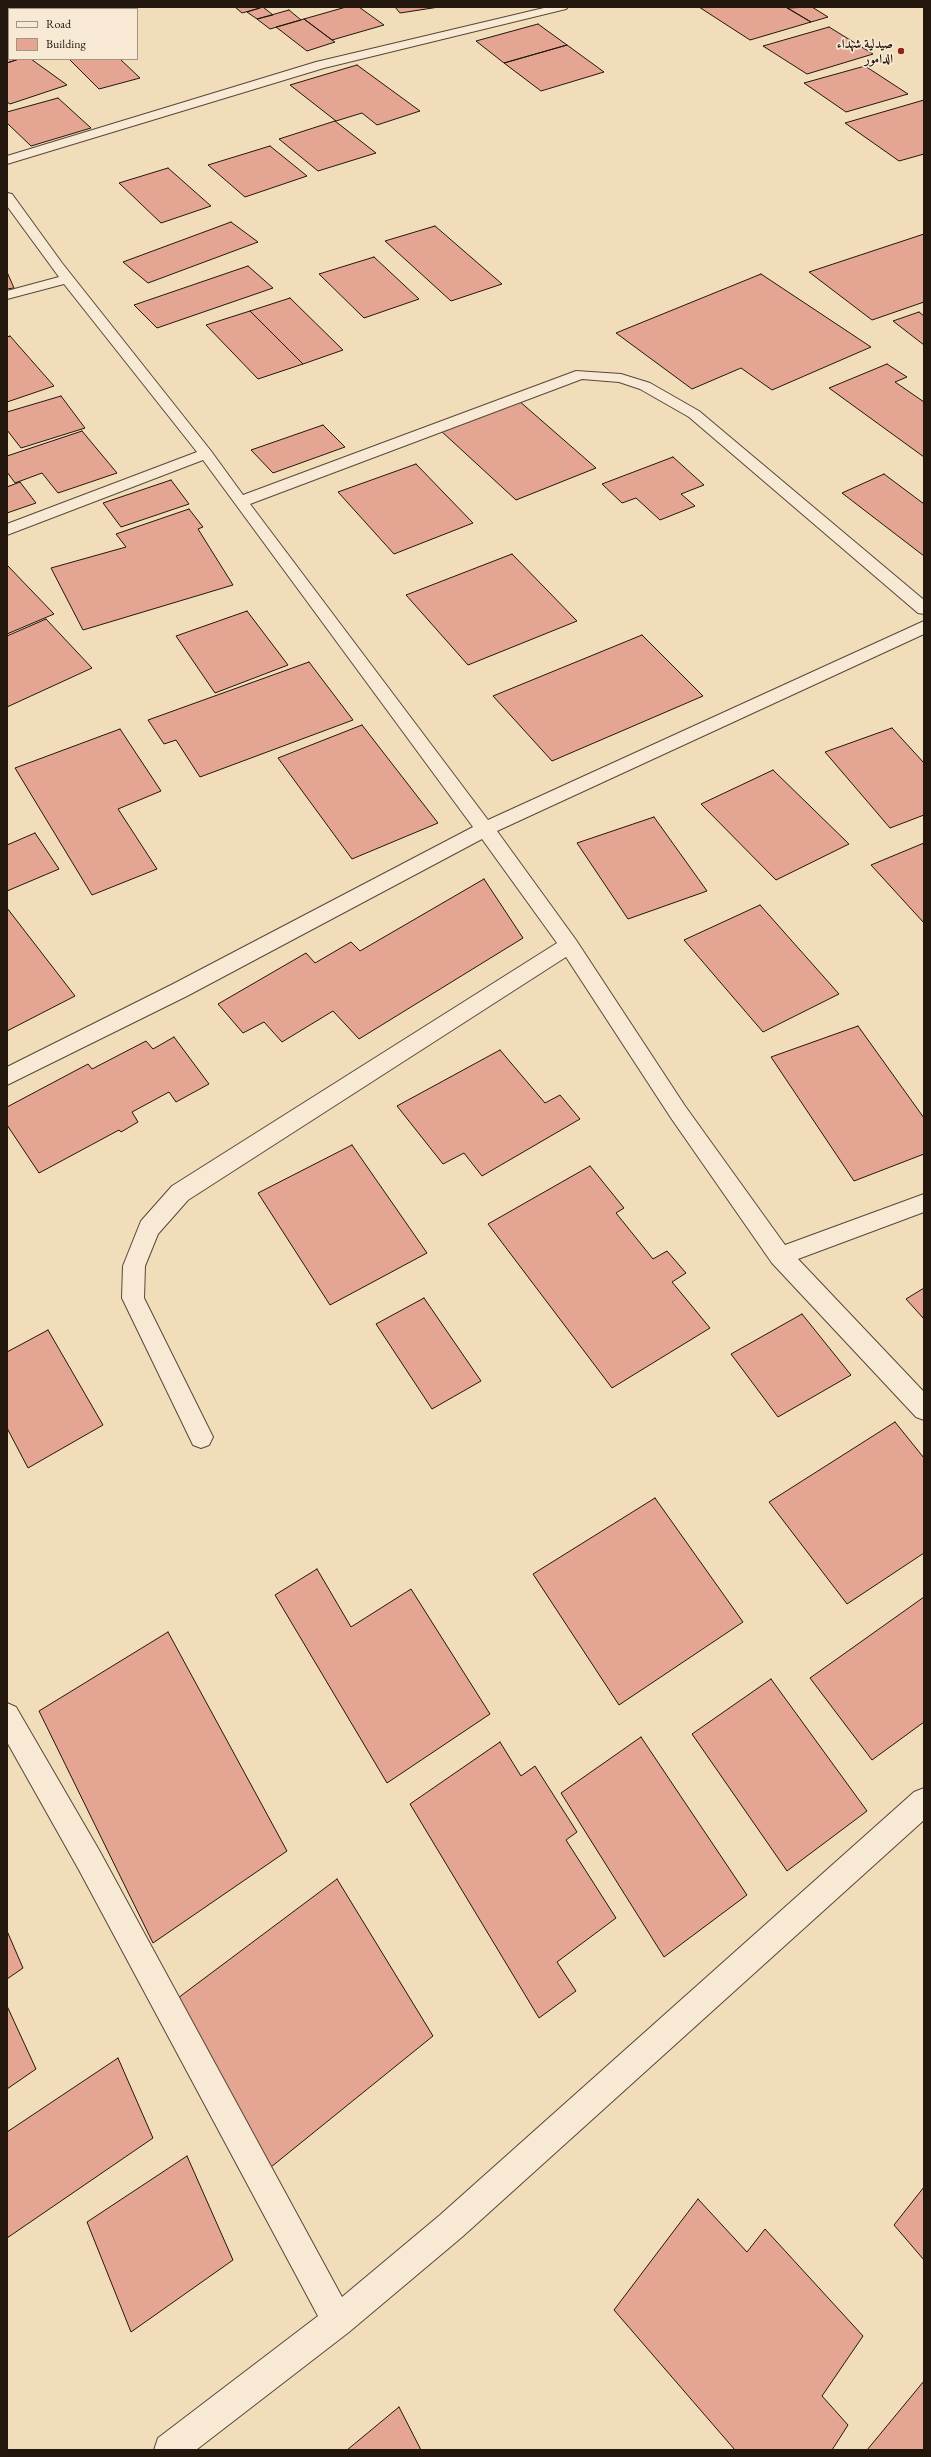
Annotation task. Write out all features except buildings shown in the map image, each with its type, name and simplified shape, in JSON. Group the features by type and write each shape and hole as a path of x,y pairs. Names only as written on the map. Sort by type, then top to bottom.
{"street":[{"path":"7,160 320,65 562,7"},
{"path":"7,197 67,279 206,454 240,502 485,829 569,946 678,1112 780,1256 924,1409"},
{"path":"7,295 67,279"},
{"path":"240,502 581,374 621,378 645,386 694,414 924,609"},
{"path":"7,530 206,454"},
{"path":"7,1077 180,990 485,829 924,627"},
{"path":"201,1437 133,1298 134,1266 149,1228 180,1193 569,946"},
{"path":"780,1256 924,1203"},
{"path":"7,1716 89,1860 338,2321"},
{"path":"170,2450 338,2321 451,2226 924,1802"}],"place":[{"name":"صيدلية شهداء الدامور","path":"901,51"}]}
